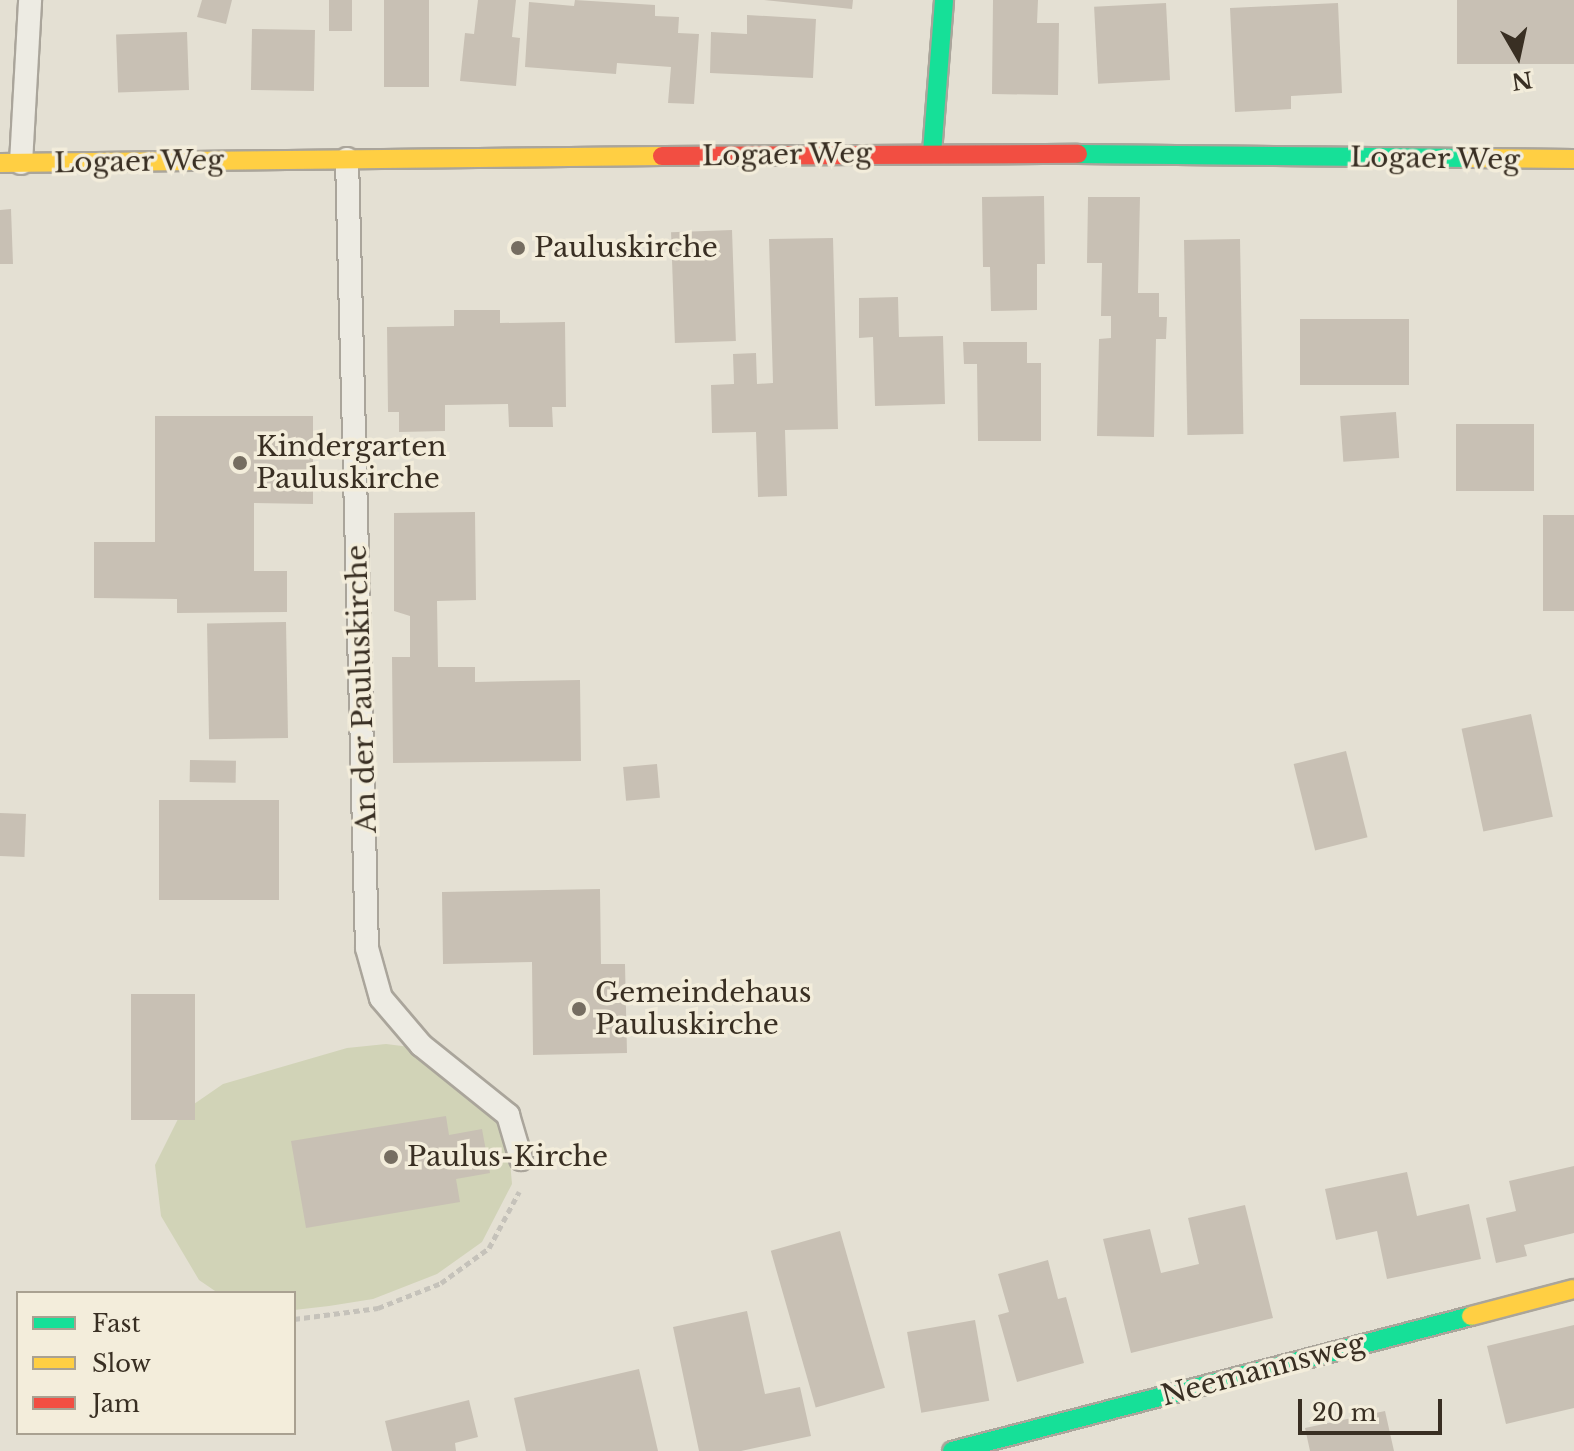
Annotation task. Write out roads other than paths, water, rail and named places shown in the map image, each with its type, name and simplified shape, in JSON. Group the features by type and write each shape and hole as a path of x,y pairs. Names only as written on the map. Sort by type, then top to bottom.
{"street":[{"path":"932,153 944,0"},
{"name":"Logaer Weg","path":"10,163 932,153 1574,159"},
{"name":"Neemannsweg","path":"952,1451 1574,1289"}],"lane":[{"path":"10,163 30,0"},
{"name":"An der Pauluskirche","path":"347,159 367,948 381,998 421,1045 508,1115 521,1159"}],"place":[{"name":"Pauluskirche","path":"518,248"},
{"name":"Kindergarten Pauluskirche","path":"240,463"},
{"name":"Gemeindehaus Pauluskirche","path":"579,1009"},
{"name":"Paulus-Kirche","path":"391,1157"}]}
